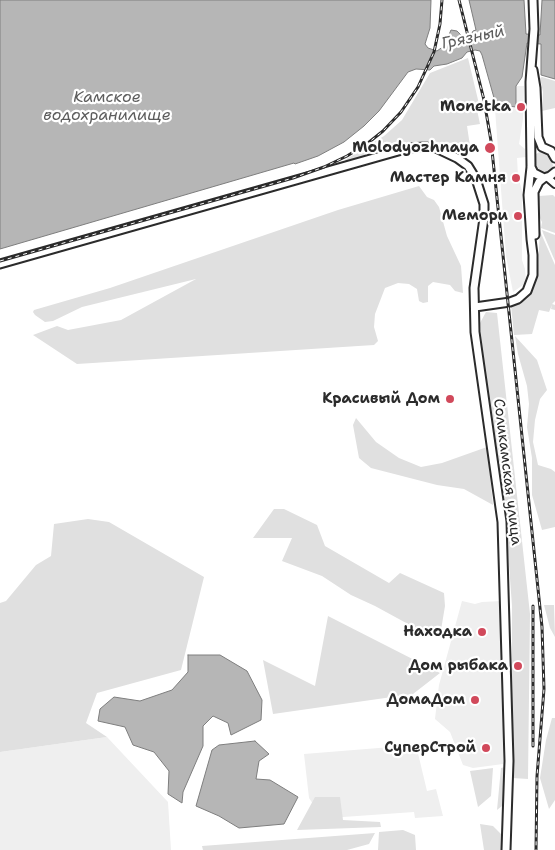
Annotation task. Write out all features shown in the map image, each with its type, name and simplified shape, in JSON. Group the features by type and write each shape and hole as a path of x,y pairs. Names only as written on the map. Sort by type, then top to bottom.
{"main road":[{"path":"533,0 534,30 530,82 531,167 528,195 533,255"},
{"path":"532,68 535,76 538,137 542,147 552,152 555,158"},
{"name":"Соликамская улица","path":"0,264 404,149 429,147 440,149 453,155 468,166 476,179 483,198 484,218 474,278 474,307 478,355 502,522 509,761 506,850"},
{"path":"530,157 535,150 542,147"},
{"path":"531,167 537,175 546,178"},
{"path":"474,307 510,302 520,297 526,291 532,280 535,244 534,192 539,182 555,172"}],"street":[{"path":"546,178 555,184"}],"shaded area":[{"path":"468,58 479,104 476,105 480,124 467,126 470,146 467,148 458,143 414,142 345,162 345,160 384,136 402,120 430,73"},
{"path":"540,78 555,81 555,108 542,111 543,92"},
{"path":"517,86 524,86 523,119 519,144 525,149 526,157 517,158 518,176 522,191 522,260 526,281 513,292 506,256 495,109 516,108"},
{"path":"543,150 548,151 552,157 553,167 546,175 535,168 536,154"},
{"path":"419,186 427,197 434,200 439,207 447,236 461,266 463,293 455,291 450,285 433,282 428,286 428,302 423,303 419,301 417,289 409,284 398,283 385,288 375,314 374,327 378,341 374,345 77,364 33,335 57,326 68,330 121,320 196,279 82,307 53,321 45,322 35,315 34,310 110,288 338,210"},
{"path":"553,195 555,197 555,233 541,228 542,222 540,218 539,196"},
{"path":"542,230 555,235 555,261 543,233"},
{"path":"540,231 555,265 555,301 552,304 555,305 555,310 551,309 552,305 549,312 539,310 532,334 514,335 511,305 528,295 535,283"},
{"path":"486,312 497,313 530,614 528,779 512,778 512,606 505,510 484,372 480,323"},
{"path":"515,336 537,360 547,390 540,399 535,420 533,442 538,465 555,472 555,527 542,530 532,495 532,458 527,427 529,404 527,386"},
{"path":"356,418 376,442 399,458 421,467 442,463 487,447 493,505 464,489 437,485 371,468 359,458 353,425"},
{"path":"274,509 284,509 317,525 325,546 389,583 400,573 444,593 445,606 440,636 430,636 351,595 322,576 282,561 292,538 253,538"},
{"path":"88,519 109,522 204,577 181,670 97,693 86,723 107,737 0,752 0,603 6,601 36,565 51,556 54,524"},
{"path":"462,601 475,604 502,601 503,764 473,768 463,765 450,732 435,719 439,685"},
{"path":"544,605 554,605 555,637 550,628"},
{"path":"328,616 440,673 413,694 273,714 263,660 315,686"},
{"path":"552,718 555,718 555,800 549,809 540,778 546,740"},
{"path":"107,737 168,802 171,850 0,850 0,752"},
{"path":"416,745 427,791 436,789 443,816 415,818 414,812 343,817 321,816 309,798 304,754"},
{"path":"505,767 505,796 502,806 497,810 501,768"},
{"path":"493,768 491,796 478,807 470,771"},
{"path":"315,797 340,797 343,820 380,822 381,827 297,830"},
{"path":"480,824 493,826 502,835 503,850 484,850"},
{"path":"403,830 415,835 416,850 378,850 379,832"},
{"path":"375,833 369,844 347,850 203,850 202,846"}],"water":[{"name":"Камское водохранилище","path":"0,0 431,0 430,28 425,44 428,48 437,51 444,46 451,30 457,31 463,37 471,35 476,30 469,0 524,0 526,34 540,35 542,0 555,0 555,79 541,75 541,44 527,43 522,77 516,86 516,107 496,105 480,51 467,52 462,58 447,64 434,66 430,70 416,69 408,72 379,111 364,126 344,142 318,156 0,249"},
{"path":"188,655 220,655 247,671 262,700 261,720 231,735 228,723 213,716 203,726 203,746 183,792 182,803 168,794 169,771 154,752 133,745 125,727 98,721 100,709 114,697 140,701 172,690 188,672"},
{"path":"255,741 269,754 259,761 256,779 270,780 298,797 284,824 239,828 219,816 196,806 212,750 219,745"}],"railway":[{"path":"0,261 293,178 324,167 347,156 383,131 401,112 418,87 434,52 440,24 442,0"},
{"path":"459,0 484,100 491,141 542,627 544,689 537,776 536,850"},
{"path":"533,606 533,746"}],"place":[{"name":"Monetka","path":"521,107"},
{"name":"Molodyozhnaya","path":"490,148"},
{"name":"Мастер Камня","path":"516,178"},
{"name":"Мемори","path":"518,216"},
{"name":"Красивый Дом","path":"450,399"},
{"name":"Находка","path":"482,632"},
{"name":"Дом рыбака","path":"518,666"},
{"name":"ДомаДом","path":"475,700"},
{"name":"СуперСтрой","path":"486,748"}],"water label":[{"name":"Грязный","path":"473,38"}]}
